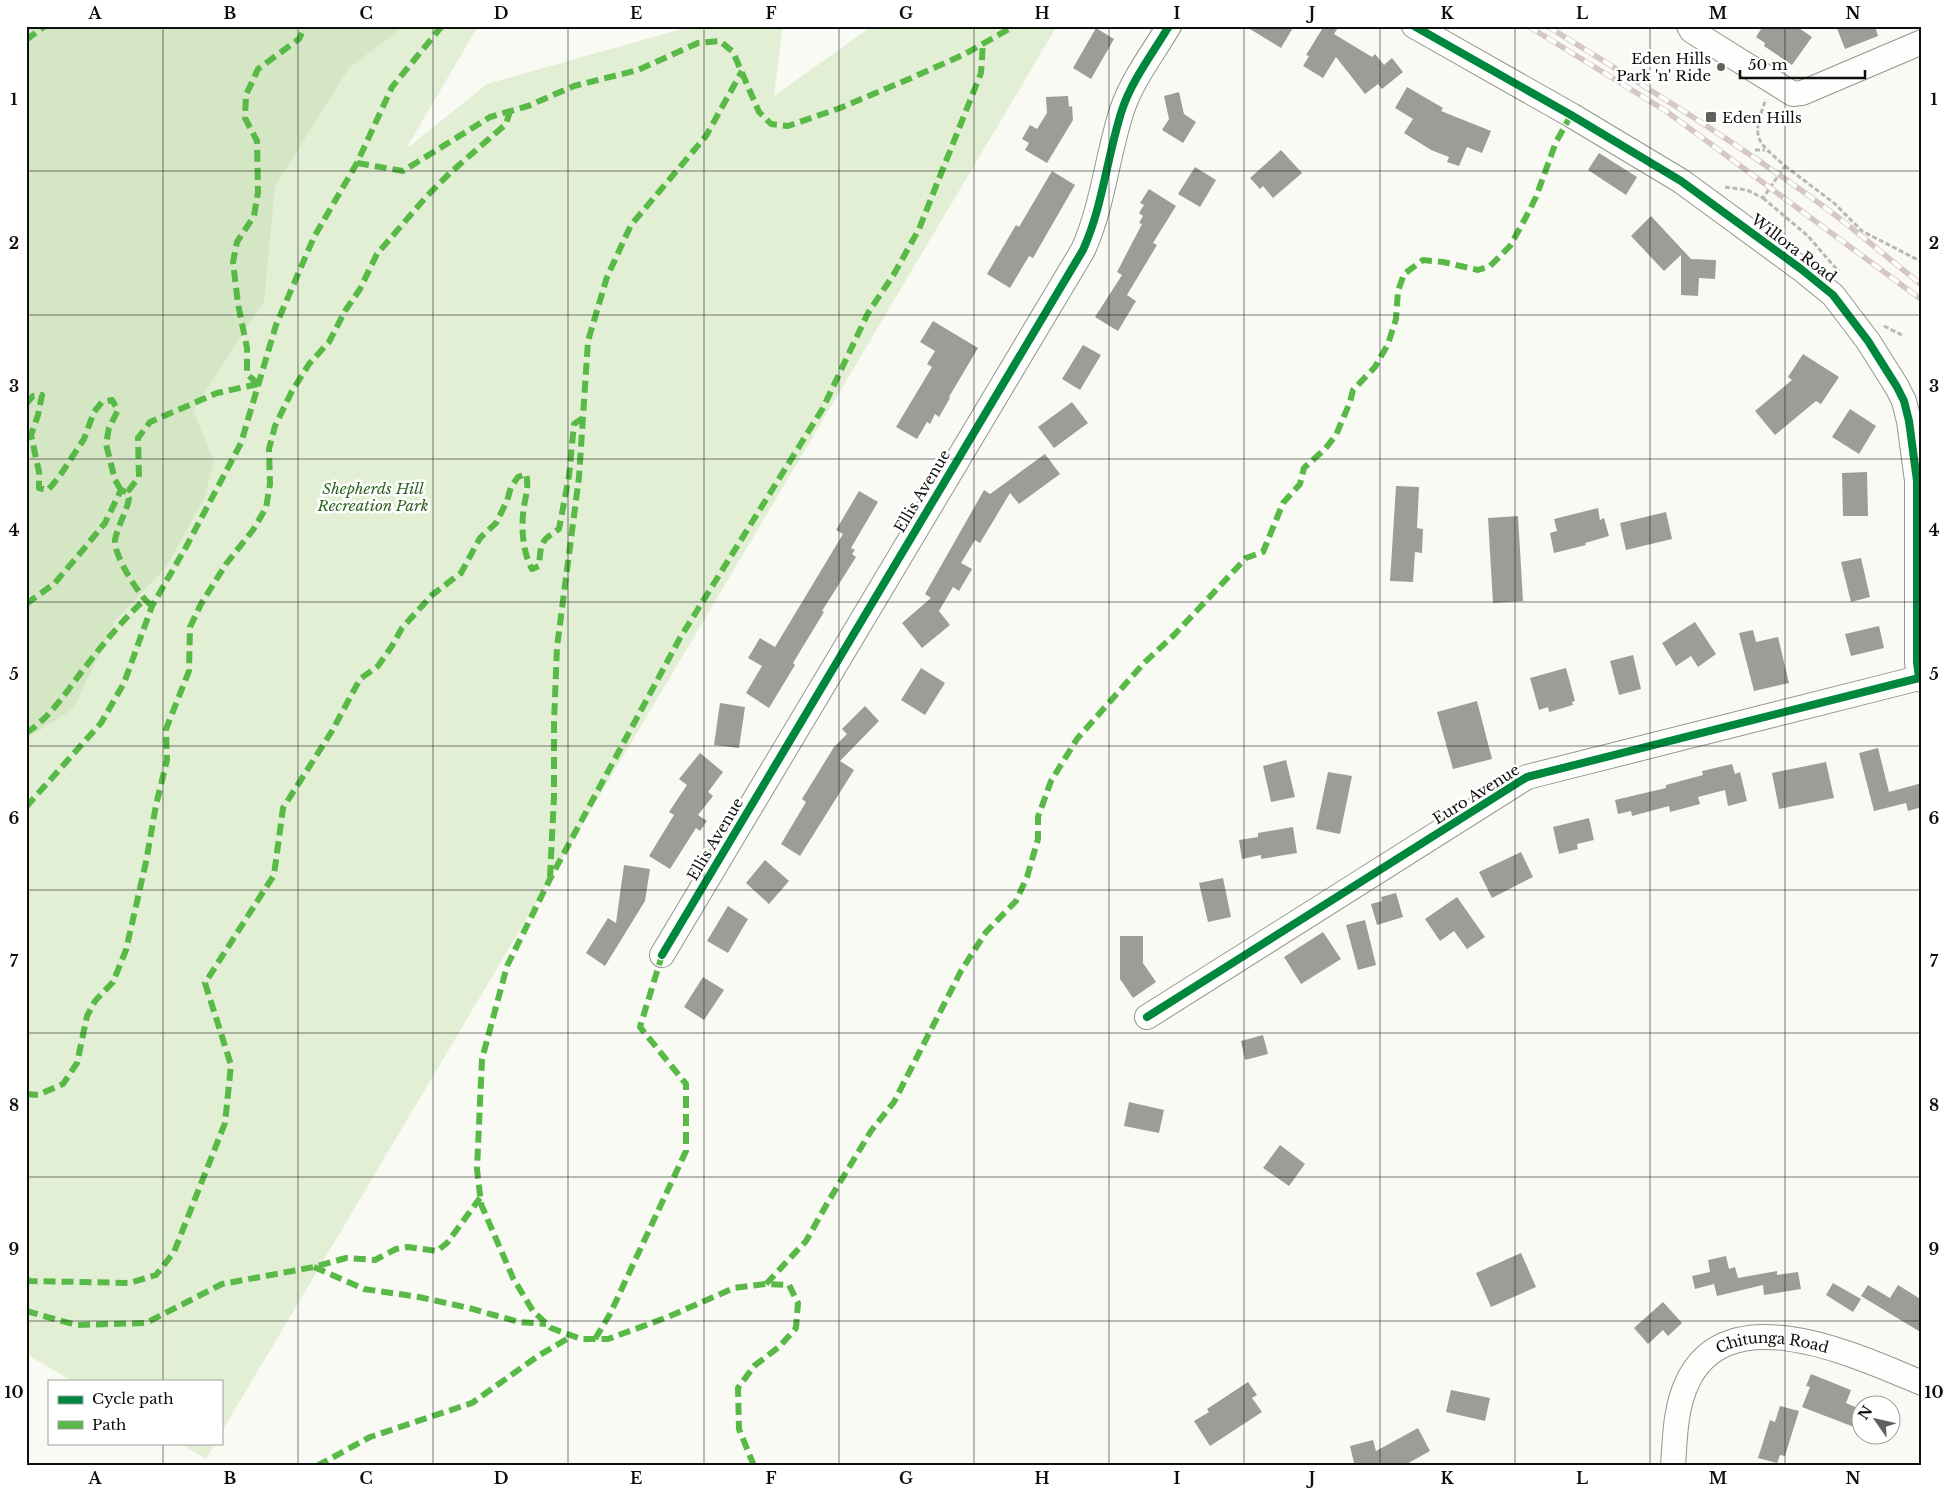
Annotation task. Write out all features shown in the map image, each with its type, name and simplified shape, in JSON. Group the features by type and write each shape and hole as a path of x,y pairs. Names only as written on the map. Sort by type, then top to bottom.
{"street":[{"name":"Ellis Avenue","path":"662,955 1083,250 1092,230 1122,110 1134,84 1168,26"},
{"name":"Willora Road","path":"1414,26 1571,115 1680,181 1802,269 1833,295 1868,341 1897,386 1904,401 1909,421 1919,480 1920,679"},
{"path":"1690,26 1692,31 1794,94 1802,93 1922,42"},
{"name":"Euro Avenue","path":"1147,1017 1527,777 1920,679"},
{"name":"Chitunga Road","path":"1673,1466 1677,1416 1687,1383 1700,1362 1717,1348 1739,1340 1778,1337 1816,1343 1922,1383"}],"path":[{"path":"1772,82 1758,123 1758,140 1766,150 1834,203 1862,231 1922,262"},
{"path":"1755,150 1766,150"},
{"path":"1703,198 1709,190 1720,186 1747,190 1763,198 1785,166"},
{"path":"1884,326 1904,336"}],"green space":[{"name":"Shepherds Hill Recreation Park","path":"26,26 478,26 406,149 487,84 692,26 783,26 774,96 872,26 1057,26 222,1431 222,1380 70,1380 26,1354"},
{"path":"26,26 401,26 399,30 349,68 275,186 264,301 193,410 214,462 204,499 166,567 115,621 73,709 26,739"},
{"path":"181,1444 214,1444 206,1459"}],"building":[{"path":"1245,26 1294,26 1281,48"},
{"path":"1324,26 1339,26 1334,34 1372,57 1375,54 1384,65 1392,58 1403,72 1382,89 1378,84 1365,94 1336,57 1323,78 1303,66 1309,56 1306,55"},
{"path":"1763,26 1796,26 1812,37 1792,65 1764,46 1765,43 1756,37"},
{"path":"1836,26 1875,26 1878,36 1845,49"},
{"path":"1096,28 1114,39 1091,79 1073,68"},
{"path":"1407,87 1443,108 1441,111 1491,131 1482,153 1467,147 1459,166 1447,162 1449,157 1431,150 1404,133 1413,119 1395,108"},
{"path":"1179,92 1184,114 1196,122 1183,143 1162,130 1169,119 1164,96"},
{"path":"1068,96 1069,107 1072,106 1073,120 1047,163 1025,150 1029,143 1022,139 1030,125 1037,129 1047,113 1046,97"},
{"path":"1281,150 1302,173 1273,198 1263,186 1260,189 1250,178"},
{"path":"1599,153 1637,177 1626,195 1588,170"},
{"path":"1195,167 1216,180 1200,207 1178,194"},
{"path":"1052,171 1075,185 1033,258 1029,256 1010,288 987,274 1016,225 1019,227"},
{"path":"1149,189 1176,206 1153,243 1157,245 1127,295 1136,301 1118,331 1095,317 1122,275 1117,272 1142,224 1139,223 1143,216 1139,213 1144,205 1140,203"},
{"path":"1651,216 1691,259 1716,260 1715,279 1699,278 1698,296 1681,295 1681,255 1664,271 1631,236"},
{"path":"933,321 978,348 939,417 935,414 930,424 927,422 917,439 896,427 932,367 927,364 935,351 920,342"},
{"path":"1083,345 1101,355 1080,390 1062,379"},
{"path":"1803,354 1839,377 1821,404 1816,401 1775,435 1755,411 1792,380 1788,377"},
{"path":"1072,402 1088,423 1054,448 1038,427"},
{"path":"1850,409 1876,426 1859,454 1832,437"},
{"path":"1045,454 1060,474 1019,504 1010,493 980,543 975,540 961,563 972,569 959,591 953,587 939,611 950,625 922,648 902,623 931,598 925,594 984,490 990,494"},
{"path":"1867,472 1868,516 1843,516 1842,473"},
{"path":"1396,486 1419,487 1417,528 1423,529 1422,553 1415,552 1413,582 1390,581"},
{"path":"859,491 878,502 851,548 855,550 852,554 856,557 822,611 824,612 793,663 795,665 769,708 746,693 762,666 748,658 760,638 775,647 843,534 836,530"},
{"path":"1598,508 1600,520 1604,518 1609,536 1585,543 1586,545 1554,553 1550,533 1557,531 1554,519"},
{"path":"1666,512 1672,539 1626,550 1620,523"},
{"path":"1518,516 1523,601 1493,603 1488,518"},
{"path":"1861,558 1870,597 1851,602 1841,562"},
{"path":"1695,622 1716,654 1698,667 1691,656 1676,666 1662,643"},
{"path":"1879,626 1884,648 1851,656 1845,634"},
{"path":"1753,630 1756,642 1778,637 1789,683 1754,691 1739,633"},
{"path":"1633,655 1641,689 1619,695 1610,661"},
{"path":"921,668 945,683 925,715 901,700"},
{"path":"1566,668 1575,701 1572,702 1573,705 1549,712 1548,707 1539,710 1530,678"},
{"path":"1477,701 1492,759 1453,769 1437,712"},
{"path":"720,703 745,707 739,748 714,745"},
{"path":"865,706 879,721 840,761 854,770 800,856 781,844 806,802 802,799 834,747 847,734 842,729"},
{"path":"1878,748 1889,792 1922,783 1922,807 1908,811 1906,803 1874,811 1859,753"},
{"path":"700,753 723,772 708,792 713,796 698,815 707,821 700,831 696,828 670,869 649,856 674,815 669,812 687,785 679,779"},
{"path":"1286,760 1295,797 1271,802 1263,766"},
{"path":"1826,762 1834,798 1779,809 1772,773"},
{"path":"1732,764 1735,774 1740,772 1747,801 1728,806 1725,790 1698,797 1700,804 1670,812 1669,806 1632,816 1631,811 1618,814 1615,800 1666,788 1666,785 1703,775 1702,771"},
{"path":"1328,772 1352,776 1340,834 1316,829"},
{"path":"1589,818 1594,840 1577,844 1578,849 1559,854 1553,827"},
{"path":"1293,827 1297,853 1261,859 1261,855 1242,859 1239,840 1258,837 1258,833"},
{"path":"1521,852 1533,877 1492,898 1479,872"},
{"path":"765,860 789,881 769,904 746,883"},
{"path":"624,865 650,869 645,901 605,966 586,953 608,918 616,923"},
{"path":"1223,878 1231,917 1208,922 1199,883"},
{"path":"1396,893 1403,917 1377,925 1371,904 1382,901 1381,897"},
{"path":"1457,897 1485,937 1467,949 1454,931 1440,941 1425,919"},
{"path":"728,906 748,919 728,953 707,941"},
{"path":"1365,920 1376,965 1358,970 1346,925"},
{"path":"1323,932 1341,959 1301,984 1284,957"},
{"path":"1120,936 1143,936 1143,963 1156,982 1133,998 1120,979"},
{"path":"703,977 724,990 704,1020 684,1007"},
{"path":"1263,1035 1268,1054 1245,1060 1241,1041"},
{"path":"1129,1102 1164,1110 1159,1133 1124,1126"},
{"path":"1280,1145 1305,1164 1289,1186 1263,1168"},
{"path":"1521,1253 1536,1287 1491,1307 1476,1273"},
{"path":"1726,1256 1729,1269 1735,1267 1738,1278 1777,1271 1777,1275 1798,1272 1801,1289 1764,1295 1763,1285 1717,1296 1714,1284 1695,1289 1692,1276 1710,1272 1708,1260"},
{"path":"1833,1283 1861,1299 1853,1312 1826,1295"},
{"path":"1868,1285 1890,1298 1898,1285 1922,1300 1922,1333 1861,1296"},
{"path":"1663,1302 1682,1323 1668,1336 1663,1330 1648,1344 1634,1328"},
{"path":"1811,1374 1851,1390 1846,1403 1850,1405 1850,1425 1802,1407 1810,1387 1806,1386"},
{"path":"1248,1382 1257,1395 1252,1398 1262,1412 1210,1446 1194,1421 1209,1412 1207,1409"},
{"path":"1451,1390 1490,1398 1485,1421 1446,1412"},
{"path":"1780,1406 1799,1411 1785,1456 1780,1455 1777,1463 1758,1458 1770,1420 1775,1422"},
{"path":"1418,1428 1430,1451 1403,1466 1349,1466 1354,1463 1350,1446 1373,1440 1376,1451"}],"railway":[{"path":"1528,26 1666,111 1922,300"},
{"path":"1547,26 1768,167 1839,218 1922,285"}],"marked path":[{"path":"26,40 45,26"},
{"path":"258,384 247,374 247,348 238,304 233,262 237,242 254,216 258,192 257,141 245,118 246,95 258,69 299,39 305,26"},
{"path":"26,807 101,723 124,683 152,606 186,547 241,443 276,325 314,237 357,163 392,87 442,26"},
{"path":"357,163 403,171 490,117 528,106 574,86 638,70 698,43 720,41 733,52 759,112 771,124 788,126 840,108 909,79 965,54 1014,26"},
{"path":"754,1466 739,1429 738,1388 754,1366 779,1347 796,1328 798,1303 789,1285 766,1284 734,1288 668,1317 608,1339 581,1339 551,1328 533,1311 513,1278 481,1204 477,1169 482,1059 507,966 550,879 680,638 823,408 868,313 894,274 919,229 981,73 983,43"},
{"path":"550,877 554,797 557,647 579,477 588,341 607,277 631,225 706,136 742,71"},
{"path":"26,1094 38,1095 63,1084 77,1063 87,1016 95,1001 113,982 126,950 167,760 166,729 189,671 190,627 201,604 226,564 253,530 266,508 270,484 269,449 275,426 292,391 309,364 329,342 345,311 360,289 377,254 426,197 451,172 506,124 510,111"},
{"path":"766,1284 806,1241 871,1131 894,1102 961,971 986,932 1016,901 1027,877 1038,839 1038,817 1051,781 1077,739 1144,663 1175,634 1246,558 1263,552 1283,503 1300,484 1304,468 1325,449 1336,435 1353,390 1375,367 1388,344 1396,319 1398,291 1404,274 1423,260 1443,262 1478,270 1490,266 1510,246 1536,197 1556,142 1571,115"},
{"path":"26,404 33,396 42,395 31,435 39,472 39,488 48,490 84,439 94,412 102,402 112,400 118,410 109,428 106,444 115,480 121,490 129,490 139,477 138,438 150,422 217,393 258,384"},
{"path":"26,1279 30,1281 130,1283 156,1275 174,1252 225,1123 231,1065 205,983 274,875 283,808 332,731 360,679 378,666 402,628 432,595 461,573 480,538 496,523 507,501 511,487 518,477 526,474 527,486 523,514 523,538 526,554 532,569 539,566 543,543 559,529 569,476 574,424 583,418"},
{"path":"26,604 54,584 77,557 105,523 121,490 126,492 129,499 115,540 118,555 128,575 152,606"},
{"path":"26,733 43,720 105,643 144,600"},
{"path":"595,1339 610,1314 686,1151 686,1084 640,1027 662,955"},
{"path":"26,1311 76,1325 146,1323 222,1284 314,1267 346,1258 375,1260 396,1249 408,1247 437,1251 447,1243 480,1198"},
{"path":"314,1267 364,1289 419,1297 519,1322 546,1324"},
{"path":"317,1466 370,1437 472,1403 538,1356 572,1336"}],"cycle path":[{"path":"662,955 1083,250 1095,216 1117,127 1126,99 1137,77 1169,26"},
{"path":"1414,26 1571,115 1681,181 1801,269 1833,295 1868,341 1897,387 1904,401 1909,421 1917,481 1917,662 1919,678 1922,680"},
{"path":"1147,1017 1527,777 1919,678"}],"place":[{"name":"Eden Hills Park 'n' Ride","path":"1721,67"},
{"name":"Eden Hills","path":"1711,117"}]}
